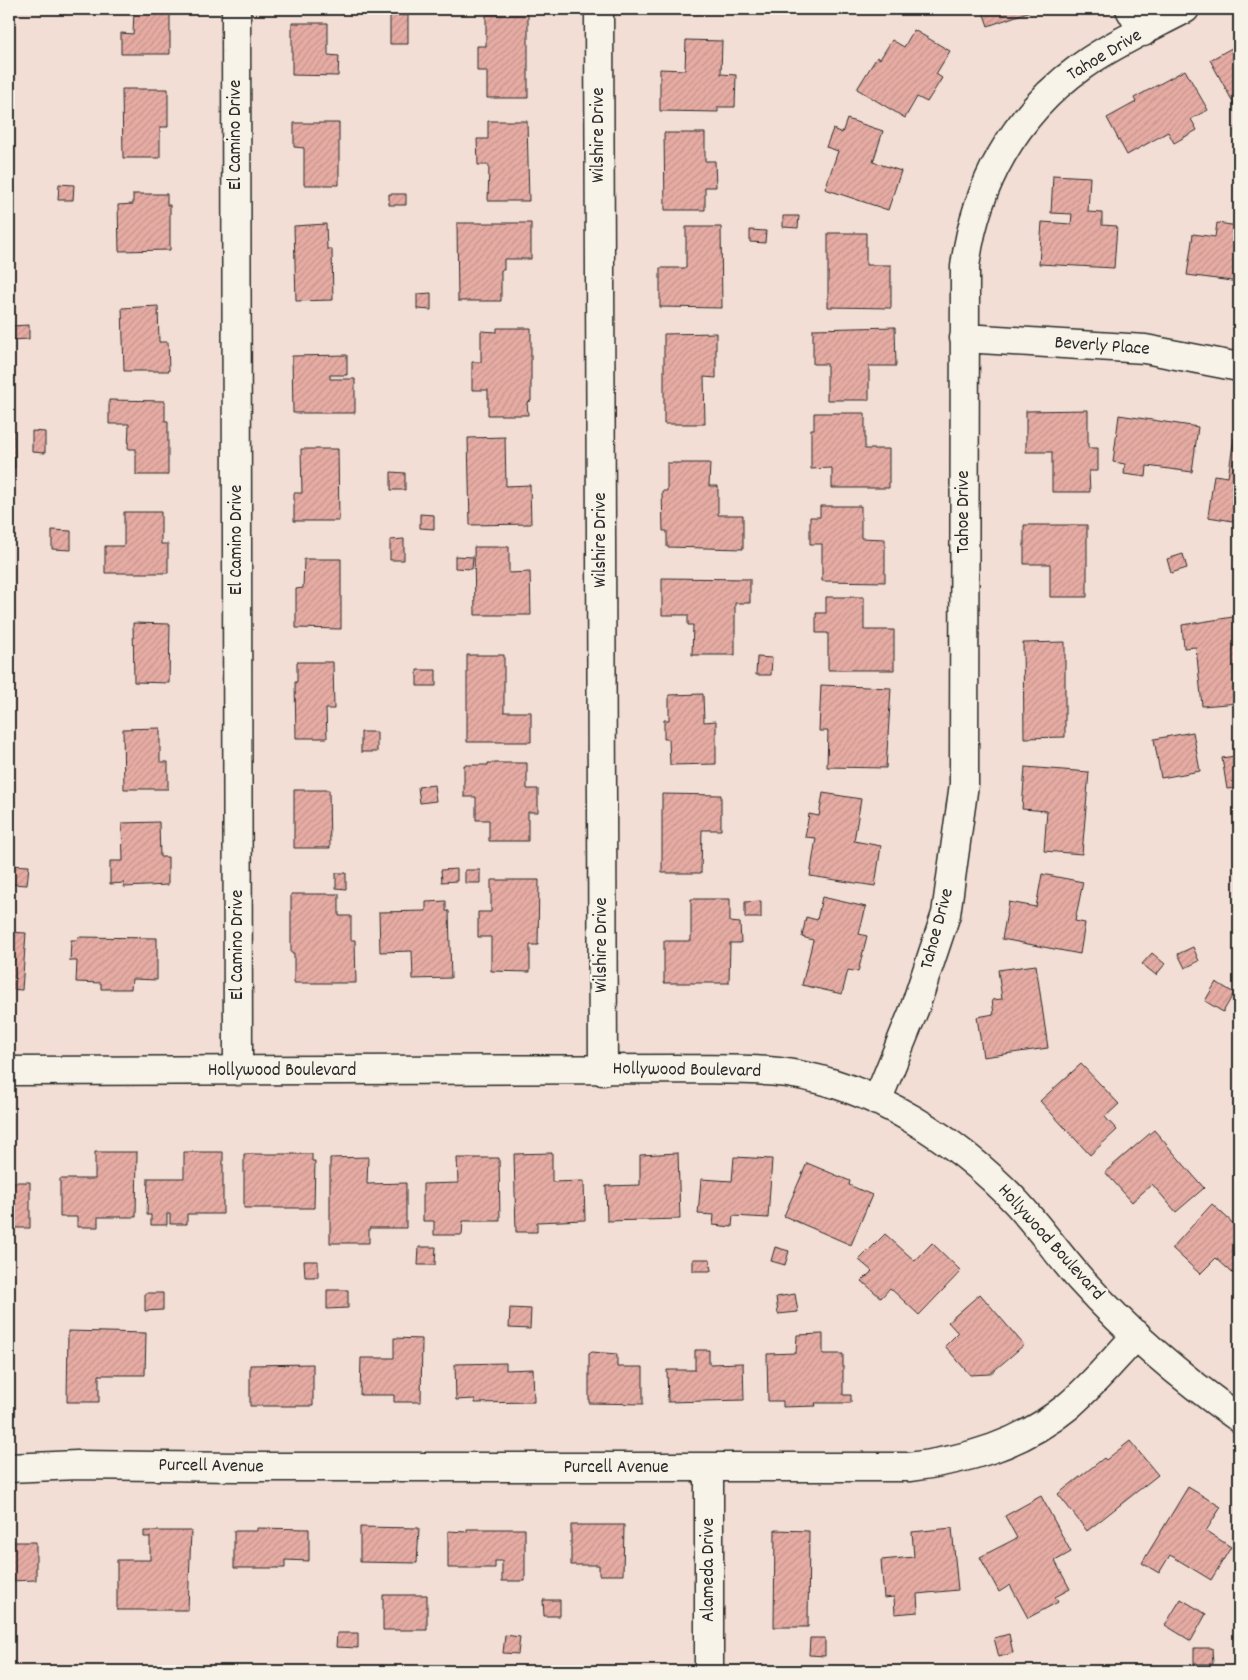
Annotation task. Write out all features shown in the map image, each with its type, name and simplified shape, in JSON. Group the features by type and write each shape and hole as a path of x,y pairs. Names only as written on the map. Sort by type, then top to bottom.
{"street":[{"name":"El Camino Drive","path":"236,9 238,1071"},
{"name":"Wilshire Drive","path":"599,9 603,1071"},
{"name":"Tahoe Drive","path":"877,1101 914,1010 946,914 964,784 964,338 965,267 968,239 980,198 1000,155 1024,120 1057,86 1137,20 1185,9"},
{"name":"Beverly Place","path":"964,338 1145,349 1239,367"},
{"name":"Hollywood Boulevard","path":"9,1071 603,1071 677,1069 787,1073 832,1084 877,1101 935,1133 987,1173 1018,1204 1079,1278 1137,1336 1189,1380 1239,1418"},
{"name":"Purcell Avenue","path":"9,1468 77,1465 909,1467 975,1456 997,1448 1040,1426 1068,1406 1137,1336"},
{"name":"Alameda Drive","path":"709,1468 709,1671"}],"building":[{"path":"134,9 168,9 170,13 170,54 121,54 121,33 133,34"},
{"path":"663,9 703,9 703,13 663,14"},
{"path":"982,9 1036,9 988,26"},
{"path":"390,15 408,15 408,44 390,44"},
{"path":"486,15 528,15 528,98 487,98 487,71 477,71 477,46 486,46"},
{"path":"292,23 328,23 328,55 339,56 338,76 292,75"},
{"path":"914,30 950,51 936,74 942,78 927,102 917,97 905,118 857,89 877,57 880,59 892,40 904,47"},
{"path":"686,40 722,41 721,74 736,75 735,107 718,107 718,112 660,111 660,69 685,70"},
{"path":"1239,44 1239,113 1210,60"},
{"path":"1185,70 1208,110 1191,119 1197,130 1174,143 1168,132 1127,155 1107,118 1136,102 1134,98"},
{"path":"122,89 168,89 168,127 160,127 160,158 123,158"},
{"path":"847,119 883,131 873,162 901,171 888,210 825,189 838,151 826,147 833,129 842,133"},
{"path":"488,121 527,121 529,201 488,201 489,165 478,165 477,139 488,139"},
{"path":"294,123 339,123 339,185 304,185 304,148 294,147"},
{"path":"664,133 705,133 705,161 715,161 716,187 705,187 705,210 665,210"},
{"path":"1053,175 1090,177 1088,212 1102,213 1102,225 1117,226 1114,268 1039,264 1042,222 1071,224 1072,214 1051,213"},
{"path":"59,184 74,185 73,200 58,200"},
{"path":"133,194 167,194 167,205 170,205 170,250 119,251 118,205 133,204"},
{"path":"389,194 406,194 406,205 389,205"},
{"path":"783,216 799,216 798,228 783,227"},
{"path":"457,223 531,223 531,259 504,259 504,270 501,270 501,301 458,301"},
{"path":"1217,223 1239,226 1239,282 1187,275 1193,234 1215,237"},
{"path":"326,224 327,249 332,249 333,300 296,301 294,226"},
{"path":"686,227 721,227 722,308 660,307 660,268 686,268"},
{"path":"750,230 766,231 765,243 750,242"},
{"path":"828,233 866,233 866,265 891,265 891,308 828,307"},
{"path":"431,293 431,310 417,309 417,294"},
{"path":"158,306 159,342 168,342 169,371 124,371 122,308"},
{"path":"29,325 29,339 11,340 10,326"},
{"path":"895,327 896,366 869,366 869,400 827,400 827,364 813,364 813,329"},
{"path":"497,328 531,328 531,401 527,402 528,415 488,415 488,390 472,390 472,362 481,362 481,331 497,332"},
{"path":"716,333 716,378 704,377 705,424 664,424 664,334"},
{"path":"347,355 347,375 330,375 330,379 355,379 355,413 293,413 292,356"},
{"path":"109,400 165,401 165,421 168,421 168,475 136,475 136,449 128,449 129,424 109,424"},
{"path":"1088,410 1088,448 1098,448 1098,471 1089,471 1090,492 1052,492 1052,452 1026,452 1026,411"},
{"path":"814,413 865,413 865,449 889,449 889,488 832,488 832,468 811,469 811,429 814,429"},
{"path":"1119,415 1198,427 1192,472 1147,466 1146,477 1124,474 1125,464 1113,462"},
{"path":"9,430 14,430 15,468 9,468"},
{"path":"32,431 45,432 45,453 32,452"},
{"path":"505,437 506,486 530,485 531,524 470,525 468,438"},
{"path":"1234,438 1239,439 1239,522 1208,517 1214,475 1228,477"},
{"path":"301,449 338,449 339,521 294,521 294,493 302,493"},
{"path":"667,463 710,463 709,486 718,486 718,515 743,515 743,549 667,547 667,531 663,531 662,491 667,491"},
{"path":"391,472 405,473 405,490 391,490"},
{"path":"820,506 861,506 861,538 885,539 885,582 822,581 822,544 810,544 810,517 820,517"},
{"path":"124,512 161,512 161,544 168,544 168,573 105,573 105,546 124,546"},
{"path":"420,514 434,515 434,529 420,528"},
{"path":"1024,525 1087,525 1087,597 1050,597 1050,564 1024,564"},
{"path":"52,530 71,531 71,550 52,549"},
{"path":"404,539 404,560 390,560 390,540"},
{"path":"474,547 509,547 509,573 530,572 531,615 475,615"},
{"path":"1183,554 1187,568 1171,573 1167,559"},
{"path":"455,556 473,557 472,569 455,568"},
{"path":"304,559 341,559 341,629 296,628 296,589 303,588"},
{"path":"662,578 750,579 750,603 735,603 735,655 692,655 693,625 688,625 688,615 662,615"},
{"path":"826,597 864,597 864,630 894,630 894,670 828,670 828,633 816,633 816,613 826,613"},
{"path":"1239,617 1239,703 1202,706 1196,647 1184,648 1182,625"},
{"path":"133,623 170,624 169,683 134,682"},
{"path":"1065,642 1065,737 1024,738 1023,643"},
{"path":"467,655 504,655 504,712 531,712 531,742 467,742"},
{"path":"757,657 772,658 771,675 756,675"},
{"path":"297,662 333,662 334,709 326,709 327,738 296,738 295,682 297,682"},
{"path":"417,670 436,670 436,686 417,686"},
{"path":"821,685 891,688 886,768 827,767 828,731 819,731"},
{"path":"703,694 704,722 716,721 716,764 670,765 669,739 664,739 664,720 669,720 669,695"},
{"path":"160,728 160,762 168,762 168,789 124,789 123,729"},
{"path":"361,732 377,732 377,752 361,752"},
{"path":"1193,732 1200,771 1161,778 1154,739"},
{"path":"1239,743 1239,788 1227,789 1222,758 1235,756 1233,744"},
{"path":"488,763 527,763 527,789 538,789 538,812 528,812 528,841 489,841 489,820 476,820 476,797 464,797 464,765 488,765"},
{"path":"1025,767 1089,772 1082,854 1044,851 1047,811 1022,809"},
{"path":"434,785 436,801 420,803 418,787"},
{"path":"294,790 329,790 330,848 294,848"},
{"path":"823,793 861,799 854,841 881,846 875,886 810,876 816,838 805,837 809,814 819,816"},
{"path":"662,794 721,795 721,830 702,830 701,873 662,873"},
{"path":"159,822 160,857 168,857 168,885 124,887 124,883 110,884 110,861 123,861 122,823"},
{"path":"9,865 29,866 27,885 9,884"},
{"path":"457,869 457,881 442,882 441,870"},
{"path":"465,870 480,870 480,883 465,883"},
{"path":"336,873 346,873 346,889 336,888"},
{"path":"1042,874 1083,882 1075,921 1085,923 1080,954 1002,939 1009,902 1036,907"},
{"path":"491,880 539,880 538,945 530,945 530,972 491,971 491,937 478,937 478,912 491,912"},
{"path":"291,894 339,894 339,916 351,916 351,940 355,940 356,983 294,983 294,953 291,953"},
{"path":"822,897 866,907 859,934 867,936 858,972 848,970 842,994 802,985 813,940 802,937 806,917 817,920"},
{"path":"691,899 730,899 730,922 740,923 741,943 730,943 729,983 664,983 664,941 691,941"},
{"path":"446,901 446,911 449,911 451,978 413,979 412,951 380,952 379,912 426,911 426,902"},
{"path":"761,901 761,918 745,918 745,902"},
{"path":"9,932 26,933 22,990 9,989"},
{"path":"78,937 157,938 157,980 132,979 131,989 101,989 101,983 76,982 77,961 70,961 71,940 77,940"},
{"path":"1193,947 1199,961 1185,968 1178,954"},
{"path":"1152,953 1165,964 1156,975 1142,964"},
{"path":"1036,965 1048,1048 983,1057 977,1017 994,1014 992,1000 1002,999 998,970"},
{"path":"1216,982 1234,993 1223,1012 1205,1001"},
{"path":"1081,1064 1119,1104 1105,1117 1117,1130 1090,1155 1040,1101"},
{"path":"1154,1130 1204,1188 1176,1212 1152,1184 1132,1202 1105,1172"},
{"path":"95,1152 137,1152 136,1217 98,1217 98,1227 77,1227 77,1217 60,1217 60,1179 95,1179"},
{"path":"184,1152 223,1152 223,1214 187,1214 187,1224 170,1224 170,1214 167,1214 167,1225 151,1225 151,1215 147,1215 148,1178 184,1178"},
{"path":"552,1153 552,1182 584,1181 585,1220 537,1222 537,1232 516,1232 514,1154"},
{"path":"678,1153 680,1219 607,1221 606,1186 640,1185 640,1155"},
{"path":"244,1154 312,1154 312,1161 315,1161 314,1208 244,1208"},
{"path":"368,1157 367,1184 406,1183 406,1228 369,1228 369,1243 330,1243 330,1158"},
{"path":"734,1157 772,1159 768,1218 733,1216 732,1227 713,1225 714,1215 698,1214 701,1179 732,1181"},
{"path":"457,1158 499,1158 500,1221 463,1221 462,1235 434,1235 434,1221 423,1221 423,1184 458,1183"},
{"path":"807,1163 850,1181 849,1185 872,1195 851,1245 784,1216"},
{"path":"9,1182 30,1182 30,1228 9,1228"},
{"path":"1212,1204 1236,1226 1239,1223 1239,1279 1216,1258 1200,1274 1172,1248"},
{"path":"885,1234 915,1261 932,1243 961,1271 919,1315 890,1288 881,1298 862,1281 872,1271 859,1260"},
{"path":"419,1247 436,1247 435,1265 418,1265"},
{"path":"775,1247 789,1251 785,1265 771,1261"},
{"path":"693,1259 710,1259 711,1271 693,1271"},
{"path":"304,1261 318,1261 318,1277 305,1277"},
{"path":"327,1290 348,1290 348,1308 327,1309"},
{"path":"145,1293 163,1293 163,1310 145,1311"},
{"path":"795,1294 798,1312 778,1314 776,1297"},
{"path":"980,1294 1024,1345 990,1374 970,1375 945,1346 958,1333 948,1322"},
{"path":"510,1308 531,1309 530,1329 509,1328"},
{"path":"68,1331 146,1333 145,1375 99,1375 99,1402 67,1402"},
{"path":"823,1334 823,1354 843,1354 843,1395 851,1395 851,1403 815,1403 816,1406 783,1407 783,1401 768,1401 767,1354 796,1353 797,1335"},
{"path":"394,1338 422,1339 421,1402 394,1402 394,1395 360,1395 361,1358 394,1358"},
{"path":"695,1350 709,1350 709,1364 743,1363 744,1400 668,1402 667,1370 695,1370"},
{"path":"592,1352 617,1354 617,1367 643,1367 643,1404 589,1403 589,1354"},
{"path":"506,1363 506,1370 533,1369 534,1402 475,1403 475,1399 456,1400 455,1364"},
{"path":"313,1364 313,1406 250,1406 250,1365"},
{"path":"1130,1441 1158,1475 1087,1531 1058,1494 1104,1458 1106,1460"},
{"path":"1188,1487 1221,1507 1206,1531 1231,1547 1211,1580 1170,1555 1159,1573 1142,1563"},
{"path":"1041,1496 1071,1552 1055,1561 1070,1589 1055,1597 1058,1602 1028,1618 1010,1585 999,1592 980,1557 1017,1538 1005,1516"},
{"path":"571,1525 624,1525 623,1575 599,1575 599,1565 571,1565"},
{"path":"360,1527 419,1528 417,1563 360,1562"},
{"path":"257,1528 309,1529 309,1561 285,1560 285,1568 234,1568 234,1531 257,1531"},
{"path":"952,1528 958,1590 917,1594 918,1612 895,1614 894,1597 884,1598 881,1560 914,1557 912,1532"},
{"path":"467,1529 525,1529 525,1581 502,1581 502,1561 495,1561 495,1568 448,1568 448,1531 467,1532"},
{"path":"775,1530 809,1531 808,1627 774,1627"},
{"path":"144,1531 191,1531 188,1610 117,1610 117,1560 150,1560 150,1537 144,1537"},
{"path":"9,1542 36,1542 36,1580 9,1581"},
{"path":"383,1595 427,1595 427,1630 383,1630"},
{"path":"1181,1599 1206,1614 1191,1641 1165,1625"},
{"path":"543,1600 560,1600 560,1616 544,1616"},
{"path":"337,1633 358,1633 358,1648 336,1647"},
{"path":"1009,1634 1013,1653 999,1657 994,1638"},
{"path":"505,1635 520,1637 518,1654 503,1653"},
{"path":"810,1638 825,1638 825,1656 809,1655"},
{"path":"1194,1648 1212,1648 1213,1664 1194,1664"},
{"path":"236,1668 251,1669 251,1671 236,1671"},
{"path":"264,1668 285,1669 285,1671 264,1671"},
{"path":"395,1668 410,1668 410,1671 395,1671"}]}
